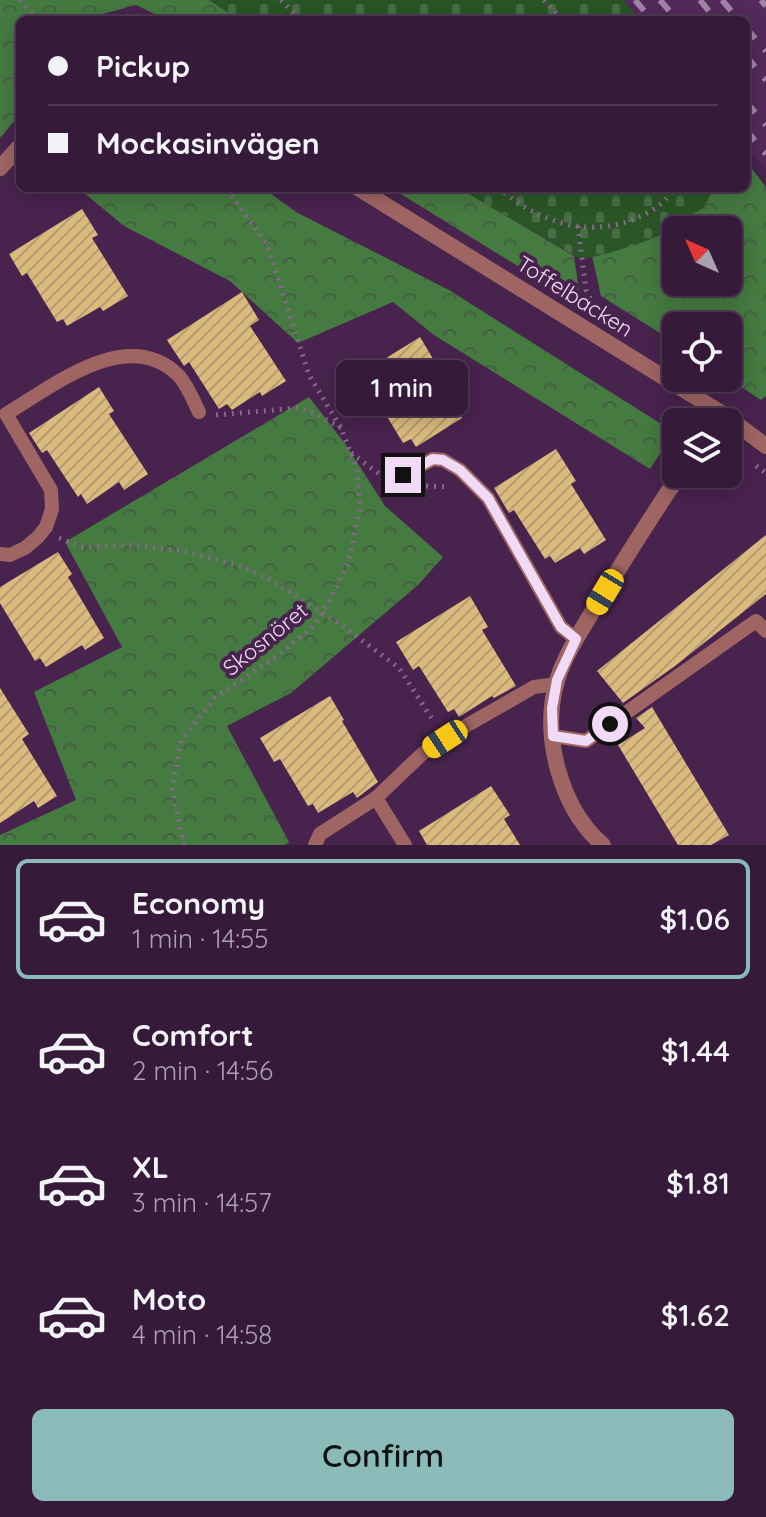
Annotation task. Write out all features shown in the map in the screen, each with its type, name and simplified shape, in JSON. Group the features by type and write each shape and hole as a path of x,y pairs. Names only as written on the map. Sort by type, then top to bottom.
{"street":[{"path":"0,168 16,150"},
{"name":"Toffelbacken","path":"364,192 602,339 704,408"},
{"name":"Toffelbacken","path":"742,432 766,446"},
{"path":"603,845 574,811 562,785 556,761 552,708 557,684 576,639 670,488"}],"lane":[{"path":"0,554 10,555 38,537 46,527 52,509 51,490 3,416 91,364 116,357 144,356 164,364 180,376 199,412"},
{"path":"396,477 433,459 443,460 460,470 488,498 561,627 576,639"},
{"path":"553,736 586,741 756,621 766,631"},
{"path":"315,845 320,834 376,798 422,754 534,687 557,684"},
{"path":"376,798 405,845"}],"path":[{"path":"20,0 34,16"},
{"path":"281,0 296,16"},
{"path":"544,0 558,16"},
{"name":"Skosnöret","path":"184,845 172,789 181,741 215,698 274,658 315,625 348,564 360,508 357,469 341,428 309,375 267,244 229,192"},
{"path":"504,192 534,212 568,225 596,229 627,223 654,210 672,192"},
{"path":"578,226 586,290 596,311 602,339"},
{"path":"199,412 214,415 297,408 314,413 341,428"},
{"path":"351,452 396,477"},
{"path":"421,486 455,486"},
{"path":"46,527 60,539 83,547 160,547 227,561 269,579 340,624 399,668 445,739"}],"shaded area":[{"path":"623,0 766,0 766,170 750,151 750,16 637,16"}],"green space":[{"path":"0,0 209,0 234,16 159,16 136,5 96,16 16,16 16,119 0,138"},
{"path":"209,0 623,0 637,16 234,16"},
{"path":"750,166 766,187 766,396 761,400 742,387 742,312 662,312 662,334 601,296 591,251 662,224 662,296 742,296 742,216 682,216 703,208 712,192 750,192"},
{"path":"83,192 268,192 296,212 449,290 662,424 662,450 650,469 434,335 393,302 298,343 230,281 124,226"},
{"path":"397,192 466,192 574,256 581,305"},
{"path":"466,192 712,192 703,207 692,216 662,216 662,234 582,260"},
{"path":"309,397 346,445 385,506 443,557 418,585 291,693 227,726 289,842 285,845 0,845 0,835 76,800 34,692 122,647 65,542"}],"building":[{"path":"82,209 98,235 92,238 128,296 103,311 100,307 67,326 63,319 57,322 27,273 22,276 9,254"},
{"path":"242,292 259,320 250,326 286,381 262,396 260,392 232,410 227,404 219,409 189,362 184,366 167,340"},
{"path":"420,337 435,362 429,365 462,418 416,447 411,439 403,443 374,395 367,400 354,378"},
{"path":"99,387 114,411 109,414 148,474 124,490 119,482 87,504 81,494 78,497 47,450 42,453 29,433"},
{"path":"556,449 576,481 571,484 606,540 584,554 580,548 555,563 550,556 545,559 514,510 509,513 494,488"},
{"path":"766,535 766,594 623,703 597,671"},
{"path":"58,552 72,574 68,577 104,638 85,650 82,645 46,667 40,658 35,661 0,603 0,587"},
{"path":"470,596 488,627 482,630 516,686 494,698 492,696 459,717 454,709 448,712 419,666 413,670 396,642"},
{"path":"0,688 29,734 22,739 57,796 38,808 34,801 0,823"},
{"path":"330,696 378,782 357,798 353,792 318,813 313,804 308,806 280,759 274,762 260,738"},
{"path":"652,707 729,835 711,845 678,845 618,745 645,728 636,718"},
{"path":"491,786 510,815 504,819 520,845 427,845 419,831"}],"railway":[{"path":"635,0 649,16"},
{"path":"660,0 674,16"},
{"path":"700,0 713,16"},
{"path":"722,0 736,16"},
{"path":"761,0 766,6"},
{"path":"750,33 766,51"},
{"path":"750,61 766,80"},
{"path":"750,107 766,125"},
{"path":"750,135 766,154"}],"route":[{"path":"403,475 433,459 443,460 460,470 488,498 561,627 576,639 557,680 552,708 553,736 586,741 610,724"}]}
